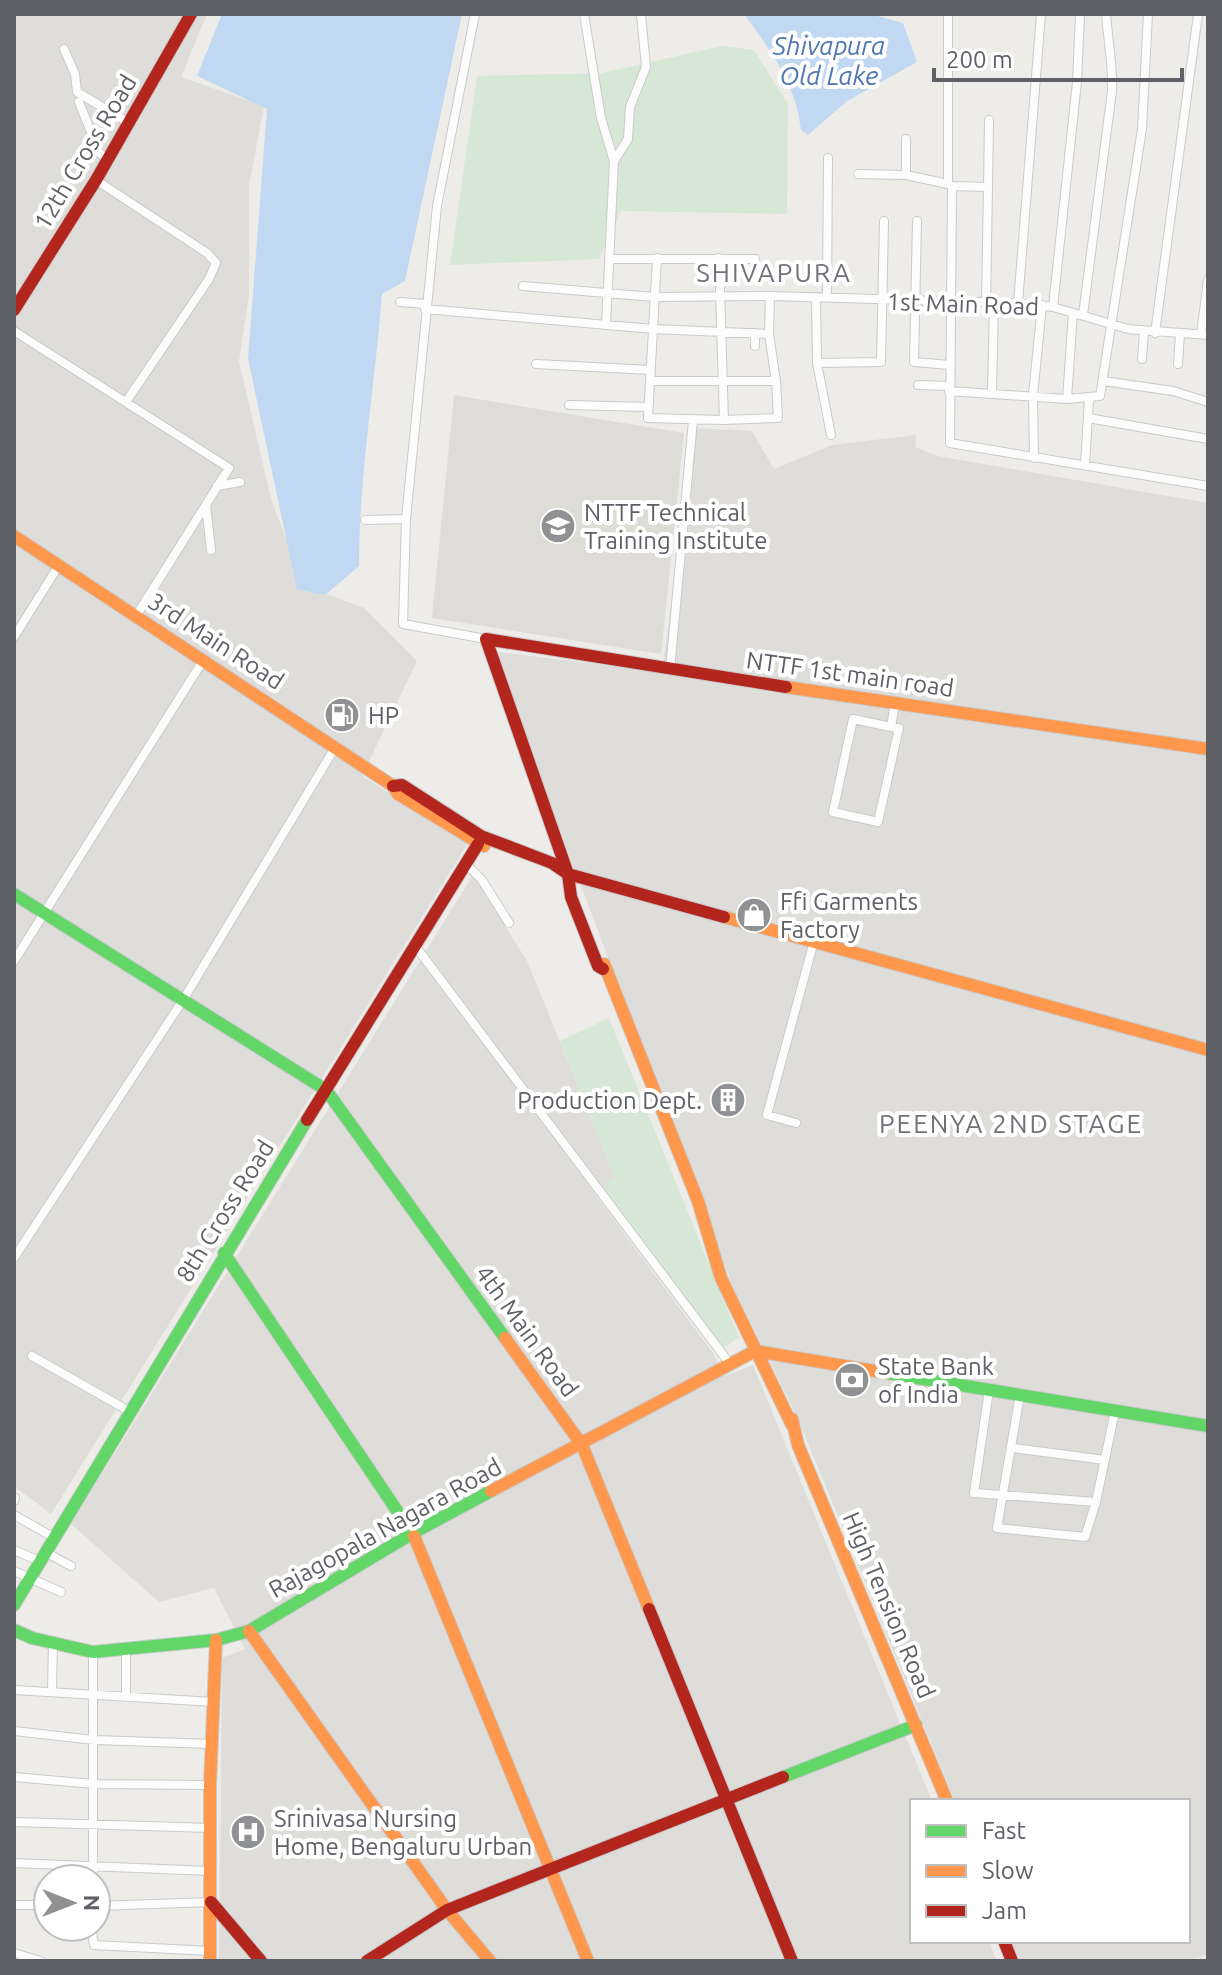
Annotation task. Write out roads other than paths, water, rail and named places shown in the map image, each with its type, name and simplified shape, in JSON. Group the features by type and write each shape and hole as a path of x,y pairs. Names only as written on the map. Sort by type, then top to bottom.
{"street":[{"name":"12th Cross Road","path":"14,310 96,180 191,14"},
{"path":"475,14 437,206 425,307 406,519 403,624 486,639"},
{"path":"584,14 601,118 614,161 612,259 606,325"},
{"path":"614,161 628,139 630,107 646,67 641,14"},
{"path":"948,14 953,303 950,443 1208,486"},
{"path":"1018,303 1041,14"},
{"path":"1053,307 1077,82 1080,14"},
{"path":"1083,315 1112,91 1113,59 1108,52 1106,14"},
{"path":"918,385 1067,399 1100,396 1114,324 1142,129 1148,14"},
{"path":"1155,333 1198,14"},
{"path":"64,49 75,74 77,92 129,123"},
{"path":"79,102 93,137 91,147 108,159"},
{"path":"989,120 992,392"},
{"path":"906,139 906,175"},
{"path":"827,297 828,158"},
{"path":"858,174 906,175 950,185 988,187"},
{"path":"96,180 207,253 216,263 209,279 126,402"},
{"path":"817,363 881,362 884,221"},
{"path":"917,221 914,362 950,365"},
{"path":"657,258 648,418 778,418 769,334 770,296"},
{"path":"719,258 724,420"},
{"path":"612,259 755,259"},
{"path":"1205,334 1208,280"},
{"name":"1st Main Road","path":"523,286 654,297 770,296 1018,303 1053,307 1155,333 1205,334"},
{"path":"816,297 817,363 831,435"},
{"path":"400,302 606,325 769,334"},
{"path":"1034,458 1033,395 1042,305"},
{"path":"1067,399 1073,313"},
{"path":"14,331 229,468 136,616"},
{"path":"1142,359 1144,331"},
{"path":"755,333 755,346"},
{"path":"1178,364 1180,333"},
{"path":"536,364 650,370"},
{"path":"650,381 776,381"},
{"path":"1103,381 1173,391 1208,402"},
{"path":"1085,465 1089,399"},
{"path":"569,405 648,407"},
{"path":"1088,418 1208,439"},
{"path":"670,670 693,420"},
{"path":"217,486 240,482"},
{"path":"206,505 211,550"},
{"path":"365,520 406,519"},
{"name":"3rd Main Road","path":"14,536 337,746 393,786 398,794 478,844 549,870 561,871"},
{"path":"14,637 59,565"},
{"name":"NTTF 1st main road","path":"486,639 670,670 1208,749"},
{"name":"High Tension Road","path":"486,639 561,871 598,966 603,969 698,1201 744,1332 759,1351 792,1425 946,1799"},
{"path":"14,961 204,659"},
{"path":"891,727 895,703"},
{"path":"853,719 891,727 899,728 878,822 833,812 853,719"},
{"path":"14,1258 183,1000 337,746"},
{"name":"3rd Main Road","path":"393,786 402,785 481,836 552,863 561,871"},
{"name":"8th Cross Road","path":"14,1605 224,1253 478,844"},
{"path":"466,864 482,880 509,923"},
{"path":"561,871 1208,1050"},
{"name":"4th Main Road","path":"14,894 326,1090 582,1445 792,1961"},
{"path":"796,1123 767,1115 814,941"},
{"path":"416,947 730,1364"},
{"path":"224,1253 413,1533 588,1961"},
{"path":"759,1351 1208,1426"},
{"name":"Rajagopala Nagara Road","path":"14,1630 93,1652 216,1640 249,1631 413,1533 759,1351"},
{"path":"32,1356 129,1411"},
{"path":"989,1390 974,1493 1096,1502"},
{"path":"1020,1395 997,1528 1085,1537 1096,1502 1115,1411"},
{"path":"1013,1448 1105,1460"},
{"path":"14,1515 53,1537"},
{"path":"14,1550 71,1566"},
{"path":"14,1571 61,1592"},
{"path":"249,1631 447,1910 490,1961"},
{"path":"94,1943 210,1956 210,1785 216,1640"},
{"path":"52,1690 53,1642"},
{"path":"126,1649 126,1697"},
{"path":"93,1652 93,1863"},
{"path":"14,1690 214,1702"},
{"path":"367,1961 447,1910 916,1725"},
{"path":"14,1731 94,1740 212,1744"},
{"path":"14,1777 94,1784 210,1785"},
{"path":"14,1822 92,1827 211,1828"},
{"path":"112,1868 210,1871"},
{"path":"112,1905 211,1902"},
{"path":"211,1902 261,1961"},
{"path":"14,1953 41,1961"}],"water":[{"path":"222,14 462,14 405,281 382,294 364,464 359,566 325,595 297,589 248,359 267,109 197,76"},
{"name":"Shivapura Old Lake","path":"744,14 870,14 903,23 917,62 847,101 808,135 801,130 794,98 781,69"}],"place":[{"name":"NTTF Technical Training Institute","path":"558,526"},
{"name":"HP","path":"342,715"},
{"name":"Ffi Garments Factory","path":"754,915"},
{"name":"Production Dept.","path":"728,1100"},
{"name":"State Bank of India","path":"852,1380"},
{"name":"Srinivasa Nursing Home, Bengaluru Urban","path":"248,1832"}],"district":[{"name":"SHIVAPURA","path":"774,272"},
{"name":"PEENYA 2ND STAGE","path":"1011,1123"}]}
